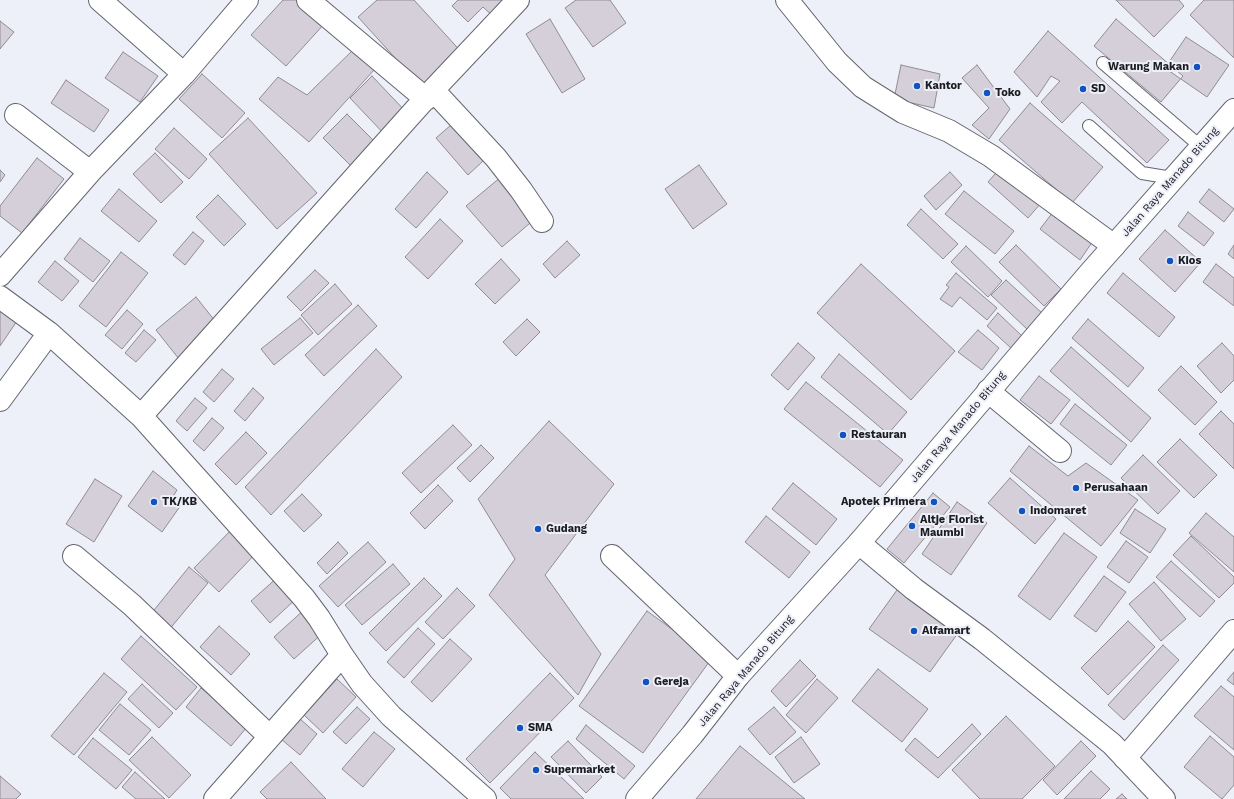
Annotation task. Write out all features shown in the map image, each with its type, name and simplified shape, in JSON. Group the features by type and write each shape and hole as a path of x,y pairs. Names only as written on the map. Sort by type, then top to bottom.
{"main road":[{"path":"100,0 184,74"},
{"path":"0,275 90,172 184,74 247,0"},
{"path":"308,0 430,95 496,158 542,220"},
{"path":"140,416 430,95 518,0"},
{"path":"787,0 838,62 863,87 903,112 949,131 991,156 1114,246"},
{"name":"Jalan Raya Manado Bitung","path":"637,799 692,735 738,676 859,543 1172,178 1234,111"},
{"path":"16,115 90,172"},
{"path":"0,296 49,333 140,416 304,598 319,618 362,684 391,716 485,799"},
{"path":"0,400 49,333"},
{"path":"988,391 1060,451"},
{"path":"859,543 914,589 982,640 1112,744 1164,799"},
{"path":"74,556 132,605 269,736"},
{"path":"612,556 738,676"},
{"path":"1125,758 1234,631"},
{"path":"215,799 342,655"}],"lane":[{"path":"1103,63 1200,146"},
{"path":"1089,126 1142,173 1172,178"}],"building":[{"path":"283,0 300,0 325,23 286,66 251,35"},
{"path":"377,0 414,0 465,56 426,92 358,17"},
{"path":"458,0 510,0 496,19 483,7 468,22 452,6"},
{"path":"576,0 610,0 626,23 593,47 565,8"},
{"path":"1116,0 1179,0 1184,6 1154,37"},
{"path":"1204,0 1234,0 1234,58 1190,15"},
{"path":"550,19 585,79 562,93 526,34"},
{"path":"1116,19 1183,76 1161,102 1094,46"},
{"path":"0,21 14,32 0,49"},
{"name":"SD","path":"1048,31 1169,140 1147,163 1082,102 1062,123 1041,102 1060,81 1051,76 1037,97 1014,72"},
{"name":"Warung Makan","path":"1186,37 1229,65 1207,97 1165,68"},
{"path":"353,50 374,70 309,142 259,99 278,77 307,95"},
{"path":"123,52 158,76 140,102 105,78"},
{"name":"Kantor","path":"901,65 940,74 934,108 894,99"},
{"name":"Toko","path":"977,65 1010,109 989,139 972,125 989,108 962,78"},
{"path":"202,74 245,113 222,138 179,99"},
{"path":"372,76 409,115 387,137 350,98"},
{"path":"66,80 109,110 94,132 51,103"},
{"path":"1030,103 1103,167 1072,203 999,140"},
{"path":"347,114 379,146 355,170 323,138"},
{"path":"248,118 317,193 277,229 209,154"},
{"path":"451,125 483,161 468,175 436,138"},
{"path":"174,128 207,159 189,179 155,149"},
{"path":"155,153 183,182 161,203 133,174"},
{"path":"37,158 64,179 22,233 0,216 0,206"},
{"path":"699,165 727,204 693,229 665,189"},
{"path":"1002,166 1041,203 1028,218 988,182"},
{"path":"0,170 5,175 0,182"},
{"path":"427,172 448,192 416,228 395,209"},
{"path":"950,172 962,185 936,210 924,196"},
{"path":"501,177 536,218 502,247 466,206"},
{"path":"119,189 157,221 139,242 101,211"},
{"path":"1209,189 1234,209 1224,222 1199,202"},
{"path":"964,191 1014,231 995,254 945,214"},
{"path":"218,195 246,224 224,246 196,217"},
{"path":"921,209 958,244 943,259 907,225"},
{"path":"1053,212 1093,241 1080,260 1040,229"},
{"path":"1188,212 1214,233 1204,246 1178,226"},
{"path":"440,219 463,241 428,279 405,257"},
{"name":"Kios","path":"1165,230 1201,262 1175,292 1139,259"},
{"path":"193,232 204,241 185,265 173,255"},
{"path":"80,238 110,261 93,282 64,259"},
{"path":"567,241 580,255 555,278 543,264"},
{"path":"1016,245 1061,289 1044,306 999,262"},
{"path":"1234,245 1234,259 1228,254"},
{"path":"966,246 1002,281 988,297 951,262"},
{"path":"121,252 148,273 106,327 79,306"},
{"path":"501,259 520,280 495,304 475,284"},
{"path":"55,261 79,281 62,301 38,282"},
{"path":"861,264 955,351 911,400 817,313"},
{"path":"1216,264 1234,278 1234,306 1203,282"},
{"path":"315,270 329,283 301,311 287,297"},
{"path":"956,273 997,308 987,320 960,297 952,307 940,299 949,287 946,285"},
{"path":"1123,273 1175,317 1159,337 1107,293"},
{"path":"1006,280 1043,314 1028,330 991,295"},
{"path":"335,284 352,304 318,335 301,315"},
{"path":"196,297 219,326 179,359 156,330"},
{"path":"358,305 377,326 324,376 305,355"},
{"path":"0,309 17,321 0,346"},
{"path":"127,310 143,324 122,349 105,335"},
{"path":"998,313 1023,337 1012,349 987,326"},
{"path":"300,318 313,333 274,365 261,349"},
{"path":"527,319 540,332 516,356 503,342"},
{"path":"1088,319 1144,368 1128,387 1072,338"},
{"path":"144,330 156,340 136,362 125,353"},
{"path":"978,330 999,348 982,370 958,352"},
{"path":"798,343 815,358 788,390 771,375"},
{"path":"1222,343 1234,356 1234,380 1221,393 1197,366"},
{"path":"1071,347 1151,418 1131,442 1050,371"},
{"path":"376,349 402,377 271,515 245,487"},
{"path":"839,354 907,412 888,434 821,377"},
{"path":"1181,366 1217,402 1195,425 1158,390"},
{"path":"222,369 234,379 214,402 203,392"},
{"path":"1039,376 1070,400 1051,424 1020,400"},
{"name":"Restauran","path":"806,382 903,460 880,487 784,409"},
{"path":"253,388 264,398 245,421 234,411"},
{"path":"195,398 207,408 187,431 176,421"},
{"path":"1075,404 1127,445 1111,465 1060,424"},
{"path":"1221,411 1234,424 1234,469 1199,434"},
{"path":"212,418 224,428 204,451 193,441"},
{"name":"Gudang","path":"549,421 614,484 545,575 601,654 578,695 489,595 515,559 478,499"},
{"path":"453,425 472,445 421,493 402,473"},
{"path":"246,432 267,453 236,485 215,464"},
{"path":"1180,439 1217,475 1194,498 1157,462"},
{"path":"481,445 494,458 470,482 457,468"},
{"name":"Perusahaan","path":"1029,446 1068,476 1086,463 1138,500 1101,546 1010,471"},
{"path":"1143,455 1180,491 1158,514 1121,478"},
{"name":"TK/KB","path":"153,471 177,490 172,498 181,505 162,532 128,506"},
{"name":"Indomaret","path":"1010,478 1056,519 1035,544 988,503"},
{"path":"95,479 122,496 94,542 66,524"},
{"path":"793,483 837,519 816,545 772,509"},
{"path":"438,485 453,501 425,529 410,513"},
{"path":"933,493 950,507 904,563 887,549"},
{"path":"302,494 322,515 304,532 284,511"},
{"path":"957,502 987,523 951,575 922,554"},
{"path":"1135,509 1166,529 1150,553 1120,533"},
{"path":"1206,513 1234,537 1234,572 1189,533"},
{"path":"766,516 810,552 789,578 745,542"},
{"path":"235,526 259,550 219,592 194,568"},
{"path":"1064,533 1097,557 1050,620 1018,596"},
{"path":"1191,536 1234,577 1234,583 1219,598 1173,555"},
{"path":"1126,541 1148,557 1129,583 1107,567"},
{"path":"338,542 348,553 327,574 317,563"},
{"path":"368,542 386,562 338,607 319,586"},
{"path":"1171,561 1215,601 1200,617 1156,577"},
{"path":"393,564 410,584 362,625 345,605"},
{"path":"189,567 208,583 168,631 150,615"},
{"path":"279,576 298,597 270,623 251,601"},
{"path":"1104,576 1126,592 1096,632 1074,616"},
{"path":"424,578 442,596 386,651 369,633"},
{"path":"1154,582 1186,619 1161,641 1129,604"},
{"path":"457,588 475,606 443,639 425,622"},
{"name":"Alfamart","path":"897,590 958,633 930,672 869,629"},
{"path":"305,609 325,631 294,659 274,637"},
{"name":"Gereja","path":"647,611 712,658 643,753 579,706"},
{"path":"1128,621 1155,647 1108,695 1081,668"},
{"path":"219,626 250,654 231,675 200,647"},
{"path":"418,628 435,644 404,678 387,662"},
{"path":"141,636 197,687 176,710 121,659"},
{"path":"450,639 472,659 432,702 411,682"},
{"path":"1163,645 1179,660 1124,720 1108,705"},
{"path":"800,660 816,676 786,707 771,691"},
{"path":"878,669 928,709 902,742 852,701"},
{"path":"1234,672 1234,685 1227,680"},
{"path":"104,673 127,692 74,755 51,736"},
{"name":"SMA","path":"550,673 574,698 490,783 466,759"},
{"path":"337,679 356,697 323,733 304,715"},
{"path":"817,679 838,698 806,733 786,715"},
{"path":"142,684 173,713 159,728 128,699"},
{"path":"1221,686 1234,697 1234,750 1194,716"},
{"path":"201,688 247,727 231,746 186,707"},
{"path":"120,704 151,730 129,755 99,730"},
{"path":"357,707 370,719 346,744 333,732"},
{"path":"774,707 796,732 770,755 748,729"},
{"path":"1006,716 1055,766 1022,799 980,799 952,770"},
{"path":"299,718 317,734 300,755 281,739"},
{"path":"972,724 981,734 938,778 905,750 915,738 938,758"},
{"path":"586,725 635,766 624,779 576,739"},
{"path":"374,732 395,749 363,787 342,769"},
{"path":"1210,736 1234,757 1234,785 1222,799 1184,767"},
{"path":"152,737 191,775 169,798 129,760"},
{"path":"801,737 820,764 794,783 775,757"},
{"path":"93,738 132,770 116,789 78,757"},
{"path":"568,741 602,777 586,793 551,757"},
{"path":"1081,741 1096,756 1057,795 1043,780"},
{"path":"740,746 805,799 696,799"},
{"name":"Supermarket","path":"535,752 584,799 511,799 500,788"},
{"path":"291,762 326,799 267,799 260,792"},
{"path":"1091,771 1110,789 1100,799 1064,799"},
{"path":"135,772 165,799 136,799 122,787"},
{"path":"0,776 21,794 16,799 0,799"},
{"path":"1122,794 1127,799 1116,799"}],"place":[{"name":"Warung Makan","path":"1197,67"},
{"name":"Kantor","path":"917,86"},
{"name":"SD","path":"1083,89"},
{"name":"Toko","path":"987,93"},
{"name":"Kios","path":"1170,261"},
{"name":"Restauran","path":"843,435"},
{"name":"Perusahaan","path":"1076,488"},
{"name":"TK/KB","path":"154,502"},
{"name":"Apotek Primera","path":"934,502"},
{"name":"Indomaret","path":"1022,511"},
{"name":"Altje Florist Maumbi","path":"912,526"},
{"name":"Gudang","path":"538,529"},
{"name":"Alfamart","path":"914,631"},
{"name":"Gereja","path":"646,682"},
{"name":"SMA","path":"520,728"},
{"name":"Supermarket","path":"536,770"}]}
